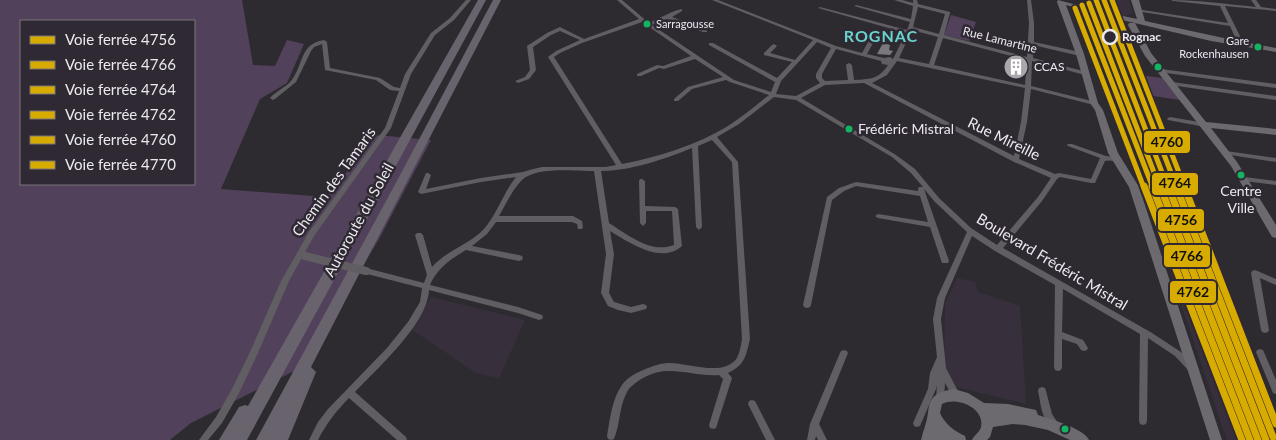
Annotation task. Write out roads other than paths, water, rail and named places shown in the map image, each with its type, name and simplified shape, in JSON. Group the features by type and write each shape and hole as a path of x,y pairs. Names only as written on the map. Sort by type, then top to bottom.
{"highway":[{"name":"Autoroute du Soleil","path":"238,440 482,0"},
{"name":"Autoroute du Soleil","path":"264,440 498,0"},
{"path":"227,440 311,306"},
{"path":"280,440 334,310"}],"street":[{"name":"Chemin des Tamaris","path":"203,440 219,420 235,392 311,234 388,128 408,74 433,34 452,19 468,0"},
{"name":"Boulevard Frédéric Mistral","path":"619,0 642,20 726,78 773,95 797,98 894,156 905,164 937,200 971,231 998,249 1190,356"},
{"path":"714,0 816,40 864,55 884,60 888,58 893,62 931,66 1029,87 1094,104"},
{"path":"896,0 916,3 948,13 931,66"},
{"path":"1016,160 1026,116 1029,87 1033,21 1029,0"},
{"path":"1173,0 1276,10"},
{"path":"1253,0 1260,9"},
{"path":"1058,1 1088,9"},
{"path":"1058,1 1080,54 1094,104 1099,110 1117,159 1134,187 1216,440"},
{"path":"797,98 824,83 872,81 885,74 909,30 916,3"},
{"path":"1221,4 1241,44"},
{"path":"856,6 912,21"},
{"path":"1232,25 1137,6 1136,23 1139,39 1148,54 1226,153 1244,179 1276,234"},
{"name":"Rue Lamartine","path":"820,8 909,30 940,35 1085,73"},
{"path":"649,25 680,10"},
{"path":"668,17 705,31"},
{"path":"620,167 551,57 555,53 642,20"},
{"path":"1136,23 1276,50"},
{"path":"518,81 526,78 533,70 530,46 534,42 560,29 585,41"},
{"path":"864,55 874,36"},
{"path":"428,175 421,192 545,170 620,167 649,160 695,144 726,131 773,95 778,81 816,40"},
{"path":"273,98 279,91 290,86 313,45 320,42 324,42 326,46 327,70 378,80 392,89 402,90"},
{"path":"1031,43 1080,54"},
{"path":"711,44 778,81"},
{"path":"774,46 766,54 796,62"},
{"path":"824,83 819,78 819,74 834,46"},
{"path":"639,75 659,66 662,68 694,57"},
{"path":"849,65 851,82"},
{"path":"1161,71 1276,86"},
{"path":"676,100 690,88 726,78"},
{"name":"Rue Mireille","path":"864,81 1016,160 1055,177 1059,175 1093,181 1102,160 1105,158"},
{"path":"1172,84 1276,98"},
{"path":"1170,118 1205,125 1276,132"},
{"path":"611,436 621,396 627,385 649,371 671,366 721,372 730,369 739,361 746,340 735,162 713,136"},
{"path":"695,144 699,227"},
{"path":"1070,145 1105,158 1117,159"},
{"path":"1226,153 1276,160"},
{"path":"596,169 610,254 605,293 611,304 620,308 631,310 643,307"},
{"path":"313,440 320,424 338,403 384,359 400,339 424,302 426,287 431,275 439,265 487,230 513,187 525,174"},
{"path":"998,249 1040,199 1055,177"},
{"path":"1244,179 1276,183"},
{"path":"642,181 642,223"},
{"path":"922,182 922,194 946,261"},
{"path":"807,305 829,199 834,194 846,186 856,184 922,194"},
{"path":"606,225 648,249 673,249 678,246 675,208 642,208"},
{"path":"878,216 933,225"},
{"path":"495,218 573,219 580,222 580,227"},
{"path":"927,440 937,402 940,398 941,363 937,319 942,298 971,231"},
{"path":"419,235 431,275"},
{"path":"464,247 519,258"},
{"path":"302,256 540,317"},
{"path":"1265,330 1255,273 1276,282"},
{"path":"1058,367 1059,283"},
{"path":"1143,421 1146,333"},
{"name":"Boulevard Frédéric Mistral","path":"1146,333 1178,354 1194,370"},
{"path":"1058,334 1080,342 1084,348"},
{"path":"1260,352 1276,390"},
{"path":"811,440 814,424 844,353"},
{"path":"941,363 956,395"},
{"path":"918,423 932,389 934,373 941,363"},
{"path":"713,425 728,378 721,372"},
{"path":"1042,391 1048,416 1054,423"},
{"path":"350,392 403,440"},
{"path":"940,398 956,395 970,400 982,409 988,423 986,433 981,439"},
{"path":"752,404 771,440"},
{"path":"982,409 1026,412 1054,423 1081,439"},
{"path":"934,413 941,428 942,437 960,440"},
{"path":"988,423 1001,418 1030,419 1081,439"},
{"path":"814,424 823,440"}],"tunnel":[{"path":"1088,9 1105,14"}],"railway":[{"path":"1089,0 1092,9"}],"rail line":[{"name":"4756","path":"1096,0 1266,440"},
{"name":"4764","path":"1104,0 1273,437"},
{"name":"4760","path":"1112,0 1276,424"},
{"name":"4766","path":"1089,3 1258,440"},
{"name":"4762","path":"1082,5 1250,440"},
{"name":"4770","path":"1075,8 1242,440"}],"place":[{"name":"Sarragousse","path":"647,24"},
{"name":"Rognac","path":"1110,37"},
{"name":"Gare Rockenhausen","path":"1258,47"},
{"name":"CCAS","path":"1016,67"},
{"name":"Frédéric Mistral","path":"849,129"},
{"name":"Centre Ville","path":"1241,175"}],"district":[{"name":"ROGNAC","path":"881,36"}]}
